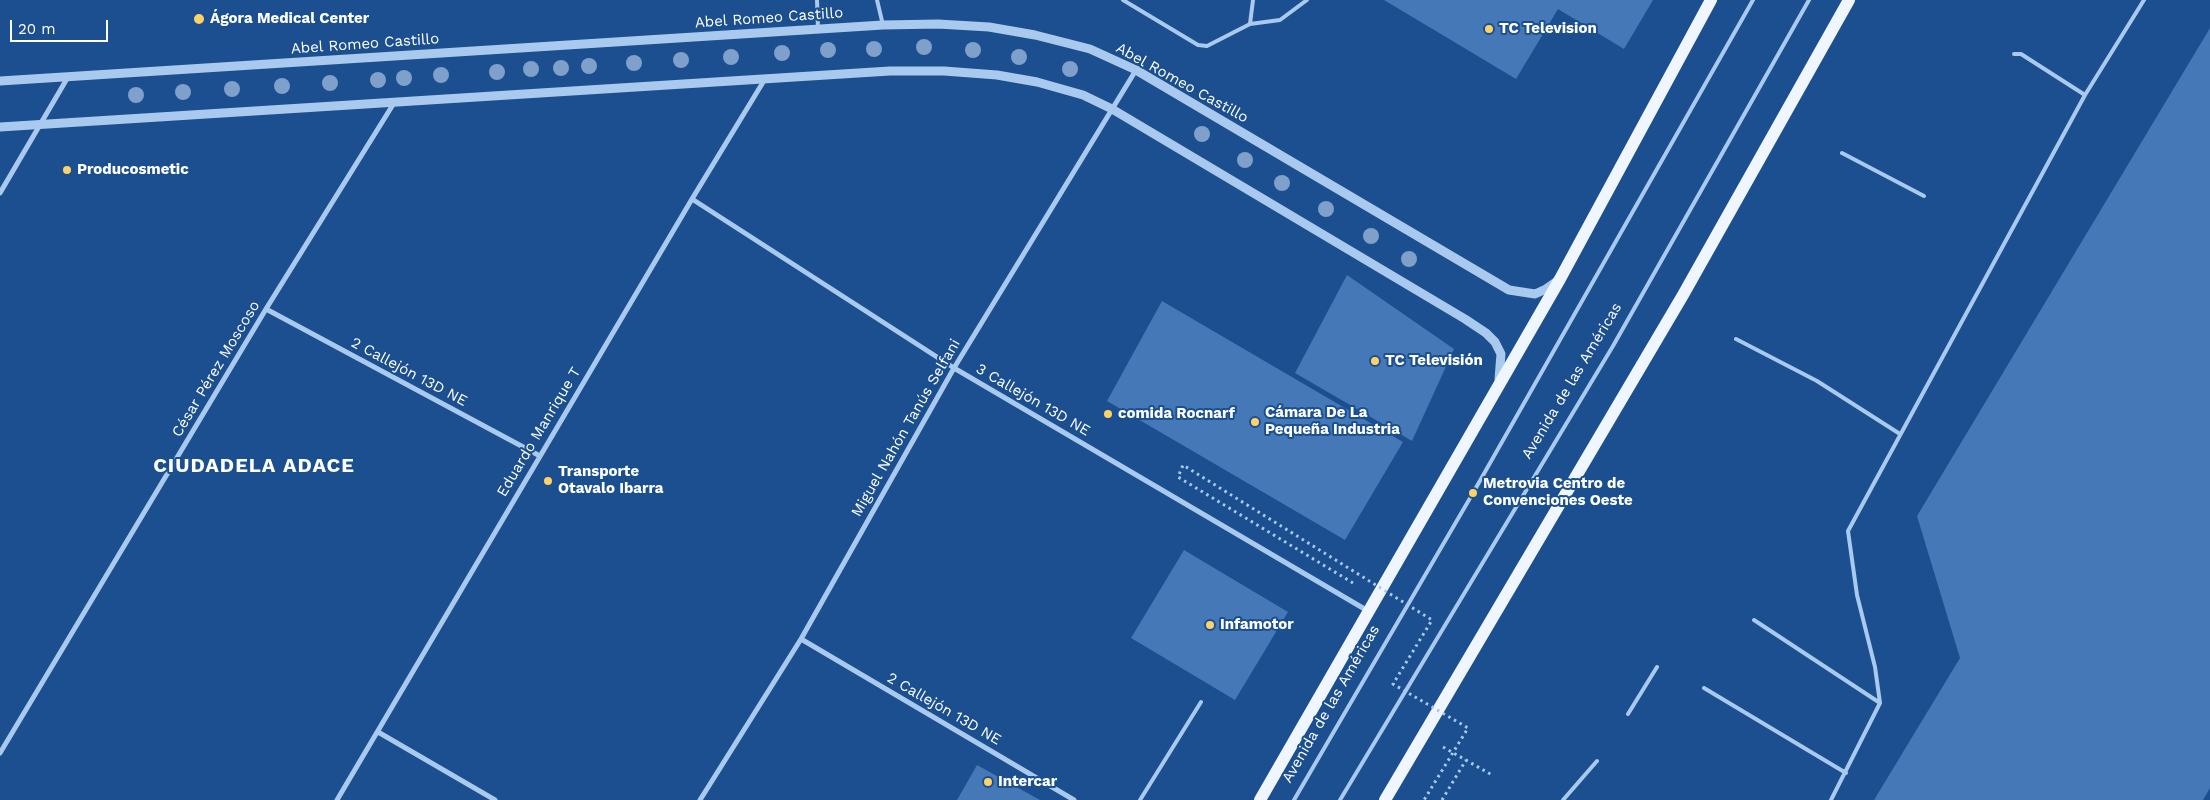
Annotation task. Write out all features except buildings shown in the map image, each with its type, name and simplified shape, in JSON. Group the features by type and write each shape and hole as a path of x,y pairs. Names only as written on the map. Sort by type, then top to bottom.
{"main road":[{"name":"Avenida de las Américas","path":"1260,800 1370,612 1560,278 1711,0"},
{"path":"1385,800 1682,295 1849,0"}],"street":[{"name":"Abel Romeo Castillo","path":"0,81 883,25 938,24 989,27 1035,35 1090,49 1136,70 1509,290 1535,294 1546,289 1560,278"},
{"name":"Miguel Nahón Tanús Selfani","path":"700,800 801,639 954,368 1136,70"},
{"path":"0,127 890,71 944,71 997,75 1037,82 1083,95 1112,109 1486,333 1495,342 1501,354 1502,366 1498,387"},
{"path":"0,193 69,76"},
{"name":"Eduardo Manrique T","path":"338,800 692,199 765,79"},
{"name":"César Pérez Moscoso","path":"0,753 266,309 394,103"},
{"name":"3 Callejón 13D NE","path":"692,199 954,368 1370,612"},
{"name":"2 Callejón 13D NE","path":"266,309 540,456"},
{"name":"2 Callejón 13D NE","path":"801,639 1074,800"},
{"path":"378,732 495,800"}],"lane":[{"path":"817,0 818,29"},
{"path":"877,0 883,25"},
{"path":"1123,0 1198,45 1207,46 1250,24 1280,20 1307,0"},
{"path":"1250,24 1253,0"},
{"name":"Avenida de las Américas","path":"1294,800 1473,493 1753,0"},
{"name":"Avenida de las Américas","path":"1340,800 1613,346 1810,0"},
{"path":"1831,800 1880,703 1875,667 1857,595 1848,530 2085,95 2144,0"},
{"path":"2014,54 2021,54 2085,95"},
{"path":"1842,152 1924,196"},
{"path":"1736,339 1817,382 1900,434"},
{"path":"1754,620 1880,703"},
{"path":"1628,714 1657,667"},
{"path":"1704,688 1846,773"},
{"path":"1140,800 1201,702"},
{"path":"1563,800 1597,760"}],"path":[{"path":"1354,583 1178,478 1182,465 1432,620 1393,684 1468,728 1424,800"},
{"path":"1424,735 1492,775"},
{"path":"1442,800 1466,760"}],"place":[{"name":"Ágora Medical Center","path":"199,19"},
{"name":"TC Television","path":"1489,29"},
{"name":"Producosmetic","path":"67,170"},
{"name":"TC Televisión","path":"1375,361"},
{"name":"comida Rocnarf","path":"1108,414"},
{"name":"Cámara De La Pequeña Industria","path":"1255,422"},
{"name":"Transporte Otavalo Ibarra","path":"548,481"},
{"name":"Metrovia Centro de Convenciones Oeste","path":"1473,493"},
{"name":"Infamotor","path":"1210,625"},
{"name":"Intercar","path":"988,782"}],"district":[{"name":"CIUDADELA ADACE","path":"254,466"}]}
